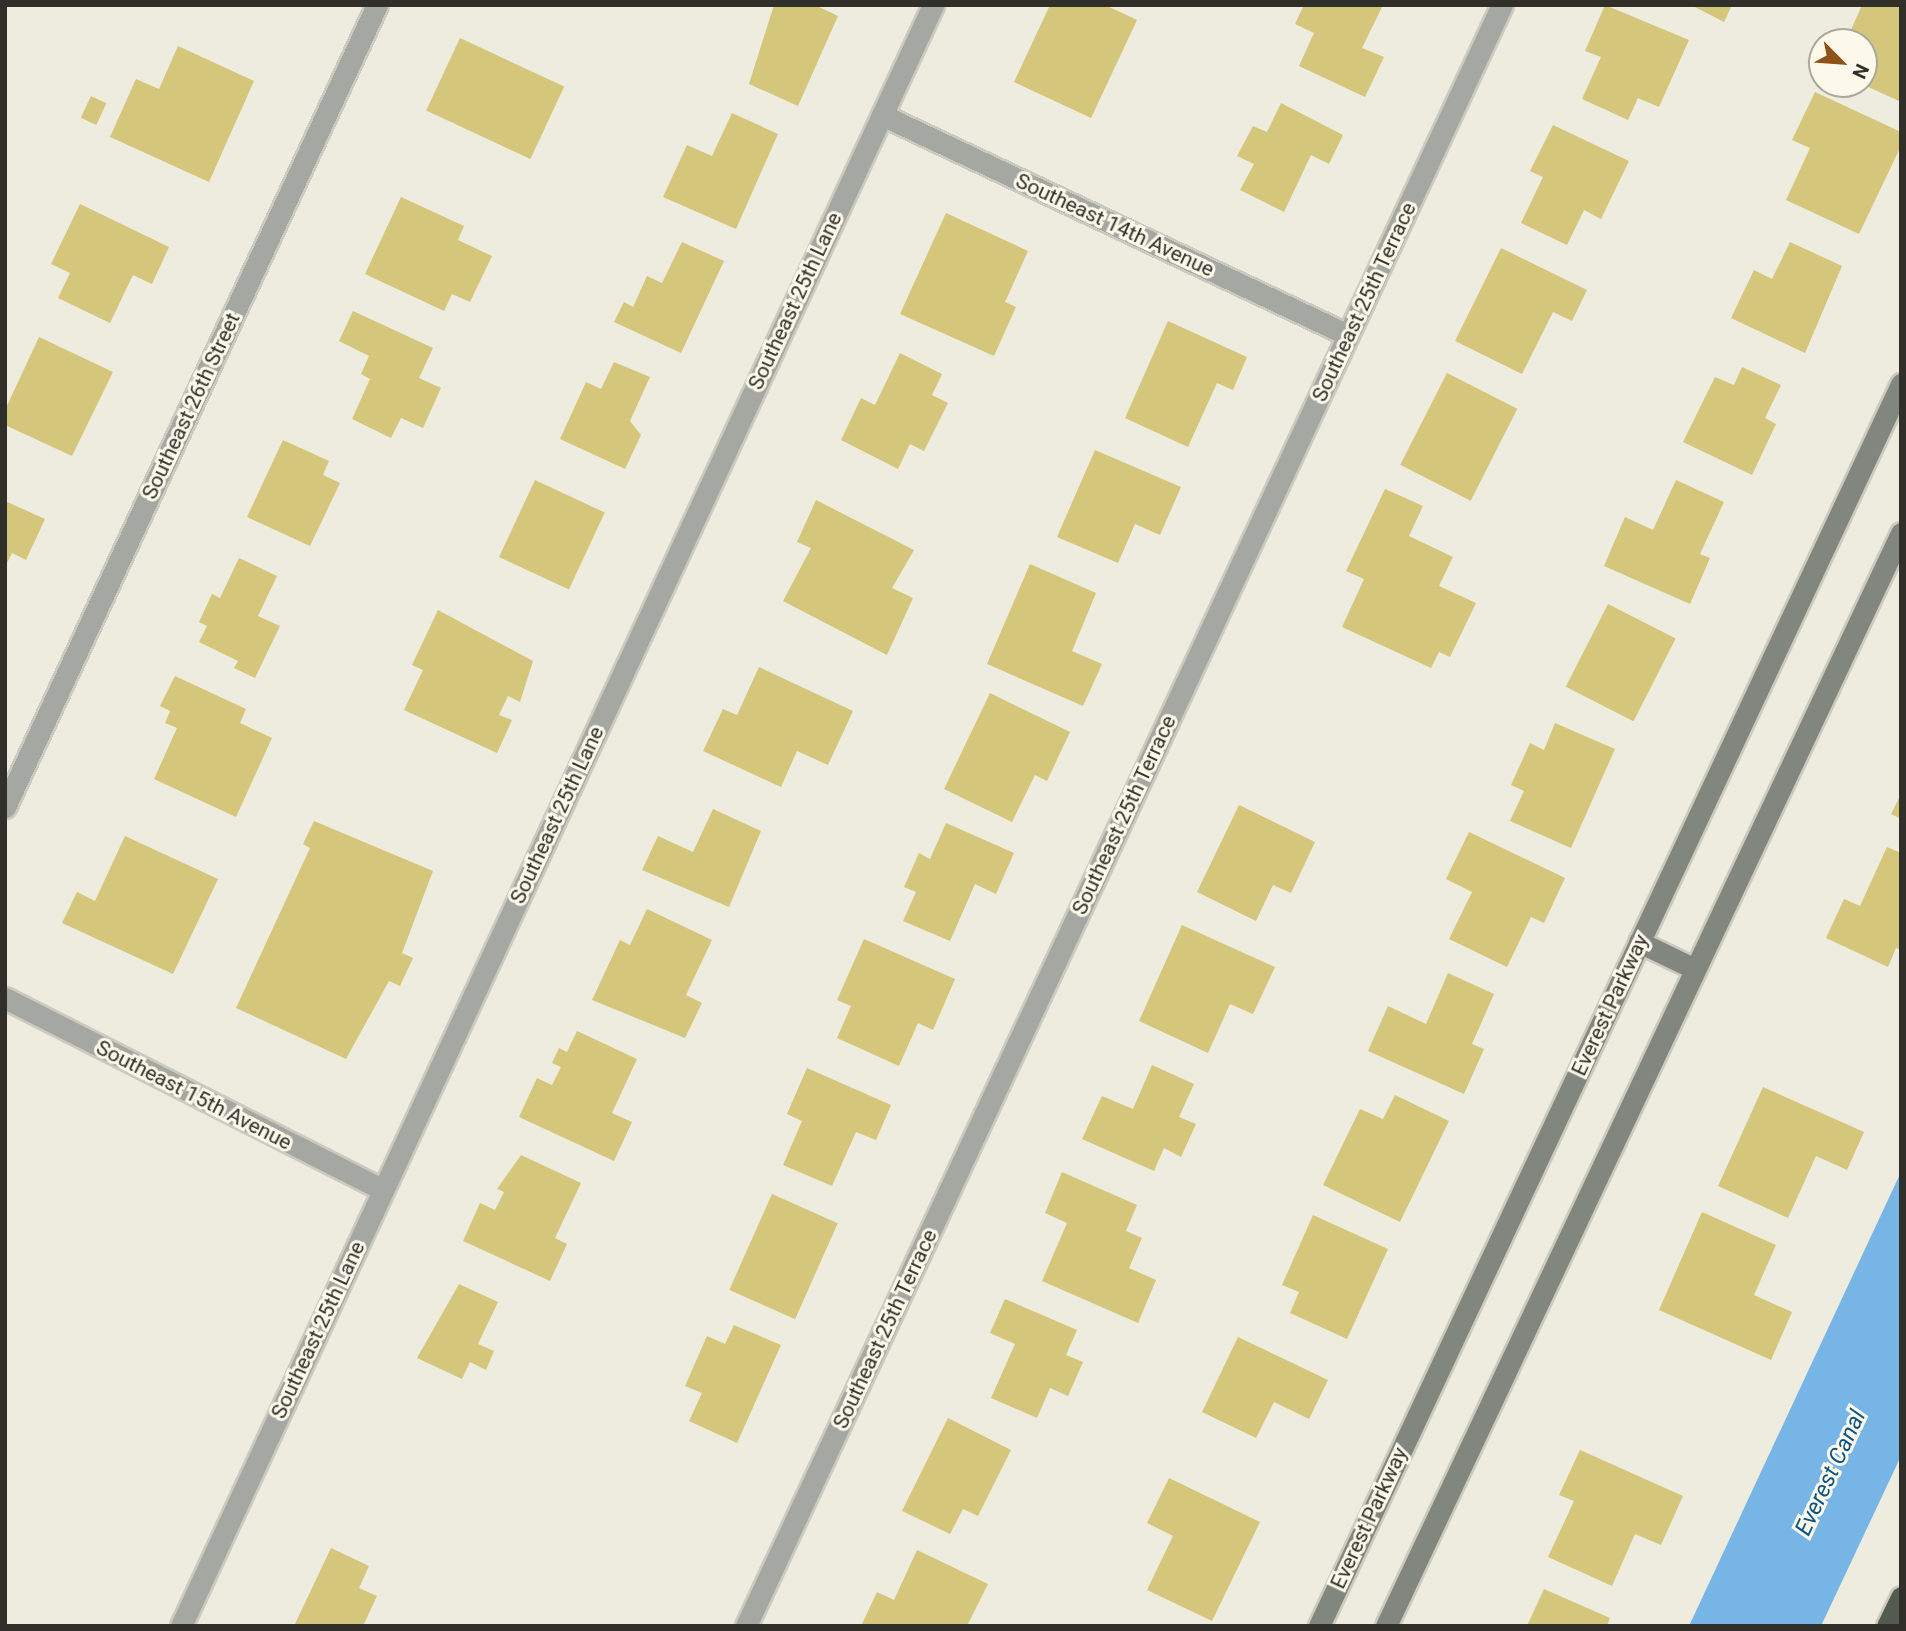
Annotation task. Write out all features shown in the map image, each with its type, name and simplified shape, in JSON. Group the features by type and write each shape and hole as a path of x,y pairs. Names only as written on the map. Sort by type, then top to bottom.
{"highway":[{"path":"1888,1626 1901,1597"}],"street":[{"name":"Southeast 26th Street","path":"5,807 377,5"},
{"name":"Southeast 25th Lane","path":"181,1626 933,5"},
{"name":"Southeast 25th Terrace","path":"746,1626 1502,5"},
{"name":"Southeast 14th Avenue","path":"882,114 1348,335"},
{"name":"Everest Parkway","path":"1319,1626 1901,384"},
{"path":"1386,1626 1901,533"},
{"path":"1639,942 1695,969"},
{"name":"Southeast 15th Avenue","path":"5,998 383,1190"}],"water":[{"name":"Everest Canal","path":"1901,1172 1901,1456 1821,1626 1689,1626"}],"building":[{"path":"774,5 815,5 838,16 798,106 749,84"},
{"path":"1050,5 1105,5 1137,20 1091,118 1014,82"},
{"path":"1304,5 1383,5 1362,48 1384,57 1365,97 1299,66 1314,33 1295,24"},
{"path":"1605,5 1689,40 1659,107 1638,98 1628,120 1582,99 1601,57 1585,51"},
{"path":"1691,5 1732,5 1724,22"},
{"path":"1862,5 1901,5 1901,102 1878,91 1878,28 1852,28"},
{"path":"460,38 564,87 530,159 426,111"},
{"path":"178,46 254,81 209,182 110,137 136,79 159,89"},
{"path":"91,96 106,103 96,125 81,118"},
{"path":"1812,98 1828,98 1901,132 1901,146 1859,234 1786,200 1810,148 1792,140"},
{"path":"1281,103 1343,135 1329,164 1311,155 1284,212 1240,190 1254,164 1237,156 1253,126 1267,132"},
{"path":"732,113 778,134 736,229 663,197 687,145 712,156"},
{"path":"1553,125 1629,161 1601,219 1584,210 1567,245 1521,223 1543,177 1530,171"},
{"path":"401,197 464,226 458,240 492,256 470,302 452,294 444,311 365,274"},
{"path":"80,204 169,247 152,284 133,275 110,323 58,298 70,273 51,264"},
{"path":"946,213 1028,251 1005,302 1016,307 994,356 900,314"},
{"path":"682,242 724,261 681,353 614,322 624,302 633,307 647,276 662,283"},
{"path":"1790,242 1842,266 1805,353 1731,318 1754,270 1772,279"},
{"path":"1501,248 1587,290 1572,321 1553,312 1522,374 1455,341"},
{"path":"353,311 433,348 419,378 441,388 423,428 401,418 391,438 352,419 370,379 361,374 369,356 339,341"},
{"path":"1168,321 1247,357 1233,390 1217,383 1188,447 1125,418"},
{"path":"39,337 113,372 72,456 5,425 5,410"},
{"path":"900,353 942,374 932,395 948,403 924,451 910,444 898,469 841,440 861,398 875,405"},
{"path":"614,362 650,377 630,421 641,435 625,469 560,439 586,382 601,389"},
{"path":"1742,367 1781,385 1765,418 1776,424 1752,475 1683,442 1715,377 1734,385"},
{"path":"1447,373 1517,409 1471,501 1400,465"},
{"path":"283,440 329,461 323,475 340,483 310,546 247,517"},
{"path":"1095,450 1181,487 1160,535 1135,524 1118,563 1057,537"},
{"path":"535,480 605,513 569,590 499,557"},
{"path":"1676,480 1724,502 1700,554 1710,558 1690,604 1604,566 1625,517 1653,530"},
{"path":"1385,489 1423,506 1409,536 1453,557 1439,586 1476,603 1450,657 1439,652 1431,668 1342,627 1364,579 1346,571"},
{"path":"816,500 914,550 892,588 913,598 887,655 783,601 811,548 797,542"},
{"path":"5,501 45,519 26,560 12,553 5,567"},
{"path":"239,558 277,576 258,616 280,626 255,678 234,668 238,661 199,642 207,626 199,622 212,594 220,598"},
{"path":"1030,564 1096,593 1072,651 1102,664 1083,706 987,664"},
{"path":"1608,604 1676,639 1633,721 1566,687"},
{"path":"438,610 533,661 520,702 508,696 499,715 512,720 497,753 404,710 423,670 412,665"},
{"path":"759,667 853,711 828,765 797,751 781,787 703,751 723,709 737,715"},
{"path":"175,676 246,709 240,723 272,738 236,817 154,779 177,728 165,723 170,711 160,706"},
{"path":"990,693 1070,732 1047,781 1035,775 1012,822 944,789"},
{"path":"1555,723 1615,749 1571,848 1510,821 1524,791 1511,785 1530,743 1544,750"},
{"path":"1901,794 1901,819 1891,814"},
{"path":"1239,805 1315,842 1291,893 1273,885 1256,921 1197,892"},
{"path":"713,809 761,831 729,907 642,870 658,836 693,852"},
{"path":"314,821 433,871 402,953 413,958 400,986 389,981 346,1059 236,1008 310,848 303,844"},
{"path":"946,823 1014,853 996,894 975,884 950,941 903,921 916,892 904,887 919,853 930,859"},
{"path":"1469,832 1565,878 1544,923 1531,917 1507,967 1449,939 1472,892 1446,879"},
{"path":"125,836 218,879 173,974 62,923 77,892 95,901"},
{"path":"1887,847 1901,853 1901,950 1896,948 1888,967 1826,938 1844,899 1860,906"},
{"path":"647,909 712,940 686,995 702,1003 685,1038 592,1000 620,940 630,945"},
{"path":"1182,925 1275,967 1253,1014 1230,1004 1208,1053 1139,1021"},
{"path":"864,939 955,979 933,1030 918,1023 899,1066 837,1038 851,1006 837,1000"},
{"path":"1448,973 1494,994 1472,1044 1484,1049 1464,1094 1368,1051 1388,1006 1426,1024"},
{"path":"577,1031 637,1059 612,1113 632,1122 614,1161 519,1117 537,1078 552,1085 561,1067 552,1063 559,1048 567,1052"},
{"path":"1152,1065 1194,1084 1179,1117 1196,1124 1181,1157 1164,1148 1154,1171 1082,1139 1102,1096 1133,1109"},
{"path":"807,1068 891,1105 876,1140 856,1132 832,1186 783,1165 802,1121 787,1114"},
{"path":"1763,1087 1864,1132 1847,1170 1816,1156 1788,1218 1718,1186"},
{"path":"1395,1095 1449,1121 1400,1222 1323,1185 1360,1109 1383,1119"},
{"path":"521,1155 581,1183 555,1238 567,1244 550,1281 463,1241 480,1203 495,1210 504,1192 497,1189"},
{"path":"1062,1172 1137,1205 1126,1231 1142,1238 1129,1268 1156,1280 1138,1323 1042,1281 1067,1223 1045,1213"},
{"path":"772,1194 838,1223 795,1319 729,1290"},
{"path":"1702,1212 1776,1245 1754,1295 1792,1312 1771,1360 1659,1310"},
{"path":"1313,1215 1388,1249 1347,1339 1290,1313 1299,1292 1282,1285"},
{"path":"459,1284 498,1302 478,1344 494,1351 486,1370 470,1362 462,1379 417,1358"},
{"path":"1005,1299 1077,1330 1066,1355 1083,1362 1068,1396 1050,1388 1037,1418 991,1398 1015,1344 990,1333"},
{"path":"734,1325 781,1345 737,1443 689,1421 702,1393 685,1386 707,1336 725,1344"},
{"path":"1238,1337 1328,1380 1309,1419 1274,1402 1256,1438 1202,1412"},
{"path":"948,1418 1011,1450 978,1516 963,1509 950,1534 902,1511"},
{"path":"1580,1450 1683,1496 1661,1545 1635,1534 1612,1586 1548,1557 1574,1501 1559,1495"},
{"path":"1169,1478 1260,1522 1212,1621 1147,1590 1173,1536 1147,1523"},
{"path":"331,1548 369,1566 359,1588 377,1596 363,1626 294,1626"},
{"path":"917,1550 988,1584 967,1626 861,1626 877,1592 894,1600"},
{"path":"1544,1589 1610,1618 1607,1626 1527,1626"}]}
